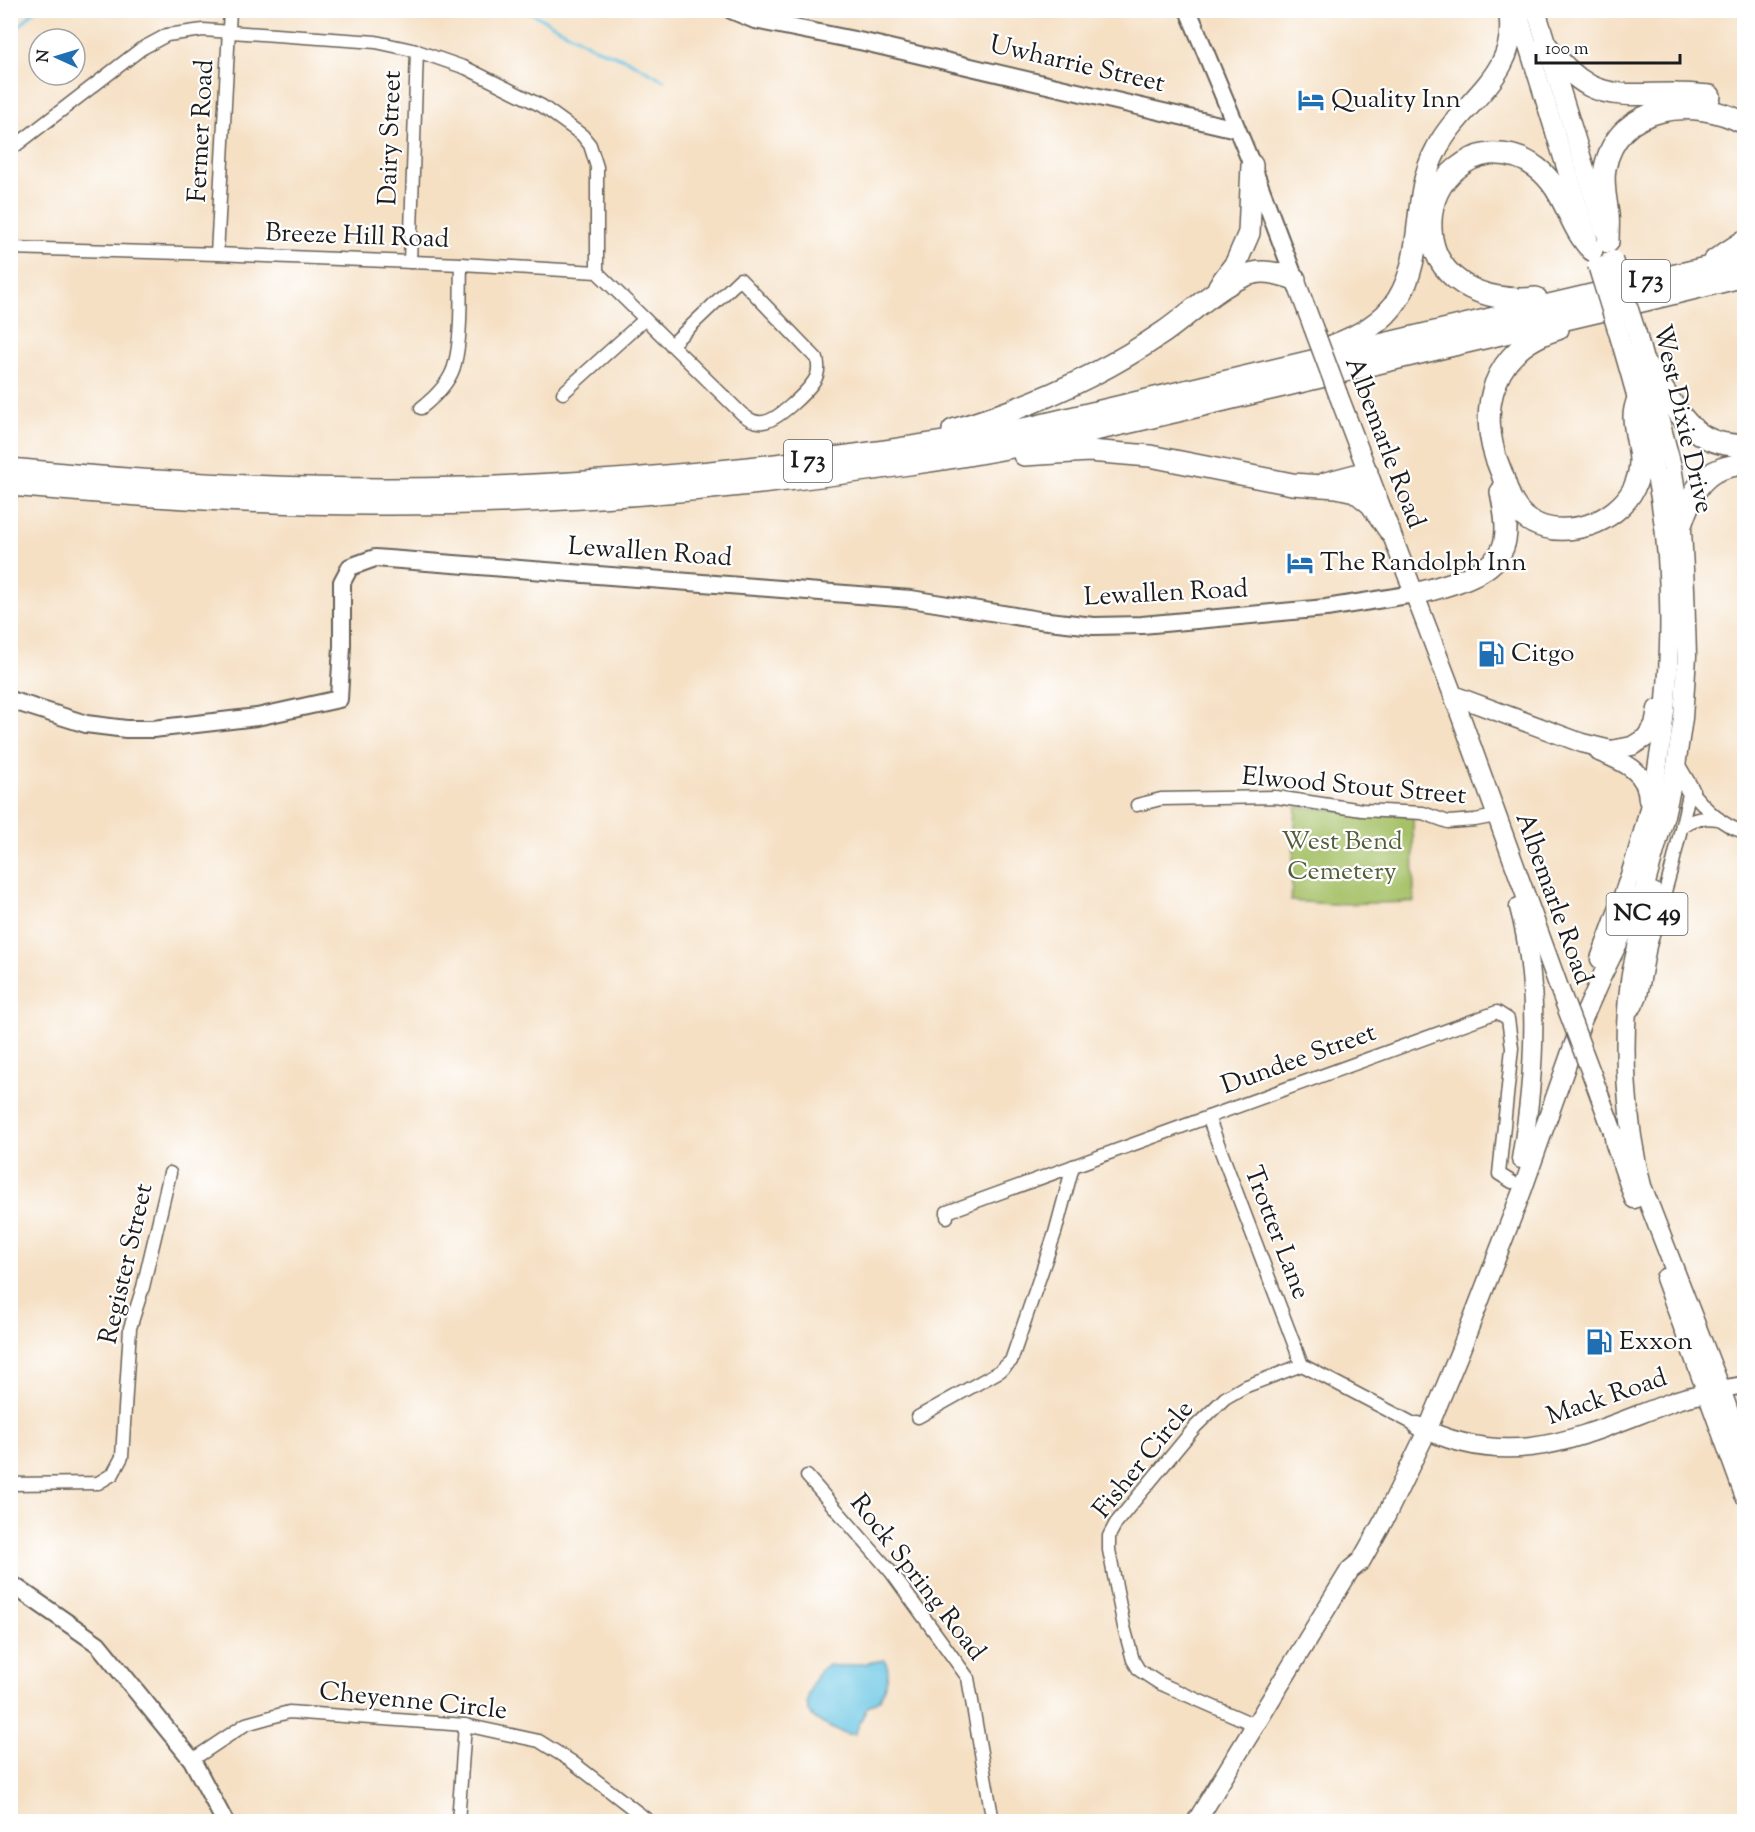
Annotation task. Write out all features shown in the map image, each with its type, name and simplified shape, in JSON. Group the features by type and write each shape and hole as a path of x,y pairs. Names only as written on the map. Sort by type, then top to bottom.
{"highway":[{"path":"1269,371 1284,360 1328,348 1361,333 1383,317 1398,298 1413,260 1421,194 1431,159 1444,135 1502,64 1510,40 1509,10"},
{"path":"1546,45 1556,58 1573,73 1590,86 1601,90 1715,97 1744,107"},
{"path":"1638,399 1634,416 1641,454 1638,477 1630,495 1620,507 1594,523 1576,528 1557,529 1540,526 1530,522 1520,513 1496,461 1489,426 1489,405 1493,387 1500,372 1510,359 1525,346 1551,331 1568,327 1589,304 1573,290 1545,297 1510,299 1486,295 1462,284 1444,268 1434,245 1431,226 1434,200 1446,178 1470,159 1487,154 1518,157 1536,167 1556,187 1580,239 1602,254 1608,217 1604,191 1605,171 1611,149 1623,131 1642,118 1674,109 1697,108 1714,111 1744,123"},
{"path":"1214,293 1236,263 1249,233 1252,165"},
{"path":"1744,241 1700,278 1718,291 1744,289"},
{"name":"I 73","path":"10,469 221,485 462,488 658,478 878,452 1034,427 1269,371 1589,304 1700,278 1744,259"},
{"path":"878,452 1022,407 1073,384 1116,362 1165,331 1214,293 1244,276 1260,272 1275,272 1295,279"},
{"name":"I 73","path":"1700,278 1744,276"},
{"name":"I 73","path":"10,485 232,500 367,504 465,504 738,486 913,464 1006,448 1199,406 1515,330 1589,304"},
{"path":"1646,365 1662,385 1679,414 1695,432 1712,442 1731,446 1744,445"},
{"path":"913,464 1089,451 1150,456 1251,477 1355,491 1371,504 1389,530"},
{"path":"1413,594 1429,591 1479,573 1491,565 1500,554 1507,526 1495,469 1496,461"},
{"path":"1681,525 1690,500 1704,479 1720,469 1744,463"},
{"path":"1317,486 1367,472"}],"main road":[{"name":"West Dixie Drive","path":"1517,10 1629,337 1638,399 1657,481 1662,518 1667,588 1667,673 1657,812 1644,890 1608,951"},
{"name":"West Dixie Drive","path":"1536,10 1602,254"},
{"name":"Albemarle Road","path":"1295,279 1453,695 1613,1132 1636,1205 1714,1391"},
{"name":"West Dixie Drive","path":"1629,337 1646,365 1672,466 1681,525 1686,589 1687,656 1683,718 1676,766 1657,812"},
{"path":"1453,695 1582,742 1617,750 1632,746 1646,738 1654,725 1659,692 1667,673"},
{"path":"1582,742 1637,772 1646,785 1657,812"},
{"path":"1676,766 1690,790"},
{"name":"NC 49","path":"1657,812 1670,830 1630,981 1626,1067 1630,1121 1642,1186 1714,1391 1744,1495"},
{"path":"1511,858 1512,883 1523,923 1532,993 1531,1077 1521,1159"},
{"path":"1421,1428 1521,1159 1608,951"},
{"path":"1196,1821 1350,1570 1353,1554 1393,1476 1421,1428 1481,1299 1608,951"},
{"name":"Albemarle Road","path":"1613,1132 1621,1143 1636,1180 1642,1186"},
{"name":"NC 49","path":"1714,1391 1744,1455"},
{"name":"Mack Road","path":"1421,1428 1472,1445 1530,1448 1581,1437 1675,1401 1714,1391"}],"street":[{"name":"Fermer Road","path":"218,254 230,10"},
{"name":"Uwharrie Street","path":"731,10 755,20 885,47 1236,129"},
{"name":"Albemarle Road","path":"1188,10 1252,165 1295,279"},
{"path":"10,150 154,41 182,31 230,31 364,41 417,51 466,68 542,106 570,124 590,145 597,167 597,272 645,320 742,414 753,422 765,423 778,417 815,380 819,368 817,359 740,279 671,345"},
{"name":"Dairy Street","path":"410,262 417,51"},
{"name":"Breeze Hill Road","path":"10,248 218,254 597,272"},
{"path":"421,408 448,380 455,364 461,264"},
{"path":"563,393 645,320"},
{"name":"Lewallen Road","path":"10,700 86,724 126,729 153,729 257,717 339,699 342,582 350,567 375,558 911,599 1039,620 1094,626 1142,626 1326,608 1413,594"},
{"path":"1690,790 1706,809 1735,830 1744,832"},
{"path":"1627,1015 1636,1007 1641,996 1650,946 1690,790"},
{"name":"Elwood Stout Street","path":"1137,805 1161,799 1276,797 1362,810 1424,813 1448,822 1496,816"},
{"path":"1682,826 1693,819 1709,817 1719,819"},
{"name":"Dundee Street","path":"947,1217 947,1212 1497,1012 1508,1019 1512,1048 1499,1174 1512,1182"},
{"name":"Trotter Lane","path":"1208,1117 1302,1365"},
{"path":"918,1417 1000,1371 1011,1361 1055,1233 1073,1166"},
{"name":"Register Street","path":"10,1484 98,1483 113,1474 118,1466 122,1457 130,1328 143,1287 170,1173"},
{"path":"1302,1365 1421,1428"},
{"name":"Fisher Circle","path":"1255,1725 1159,1683 1139,1670 1133,1660 1124,1627 1109,1550 1109,1536 1116,1523 1196,1426 1225,1398 1264,1379 1302,1365"},
{"name":"Mack Road","path":"1714,1391 1744,1385"},
{"name":"Rock Spring Road","path":"807,1476 891,1572 968,1678 993,1821"},
{"path":"10,1583 98,1644 192,1760 225,1821"},
{"name":"Cheyenne Circle","path":"192,1760 246,1724 289,1712 465,1725 539,1741 571,1761 650,1821"},
{"path":"459,1821 465,1725"}],"green space":[{"name":"West Bend Cemetery","path":"1296,807 1413,815 1414,902 1332,904 1291,901"}],"water":[{"path":"884,1660 888,1674 880,1699 867,1707 855,1734 831,1728 813,1717 808,1708 808,1702 811,1688 820,1670 829,1665 849,1666"}],"waterway":[{"path":"10,36 35,10"},
{"path":"526,10 595,48 627,60 664,80"},
{"path":"1738,10 1744,26"}],"place":[{"name":"Quality Inn","path":"1311,100"},
{"name":"The Randolph Inn","path":"1300,563"},
{"name":"Citgo","path":"1491,654"},
{"name":"Exxon","path":"1599,1342"}]}
